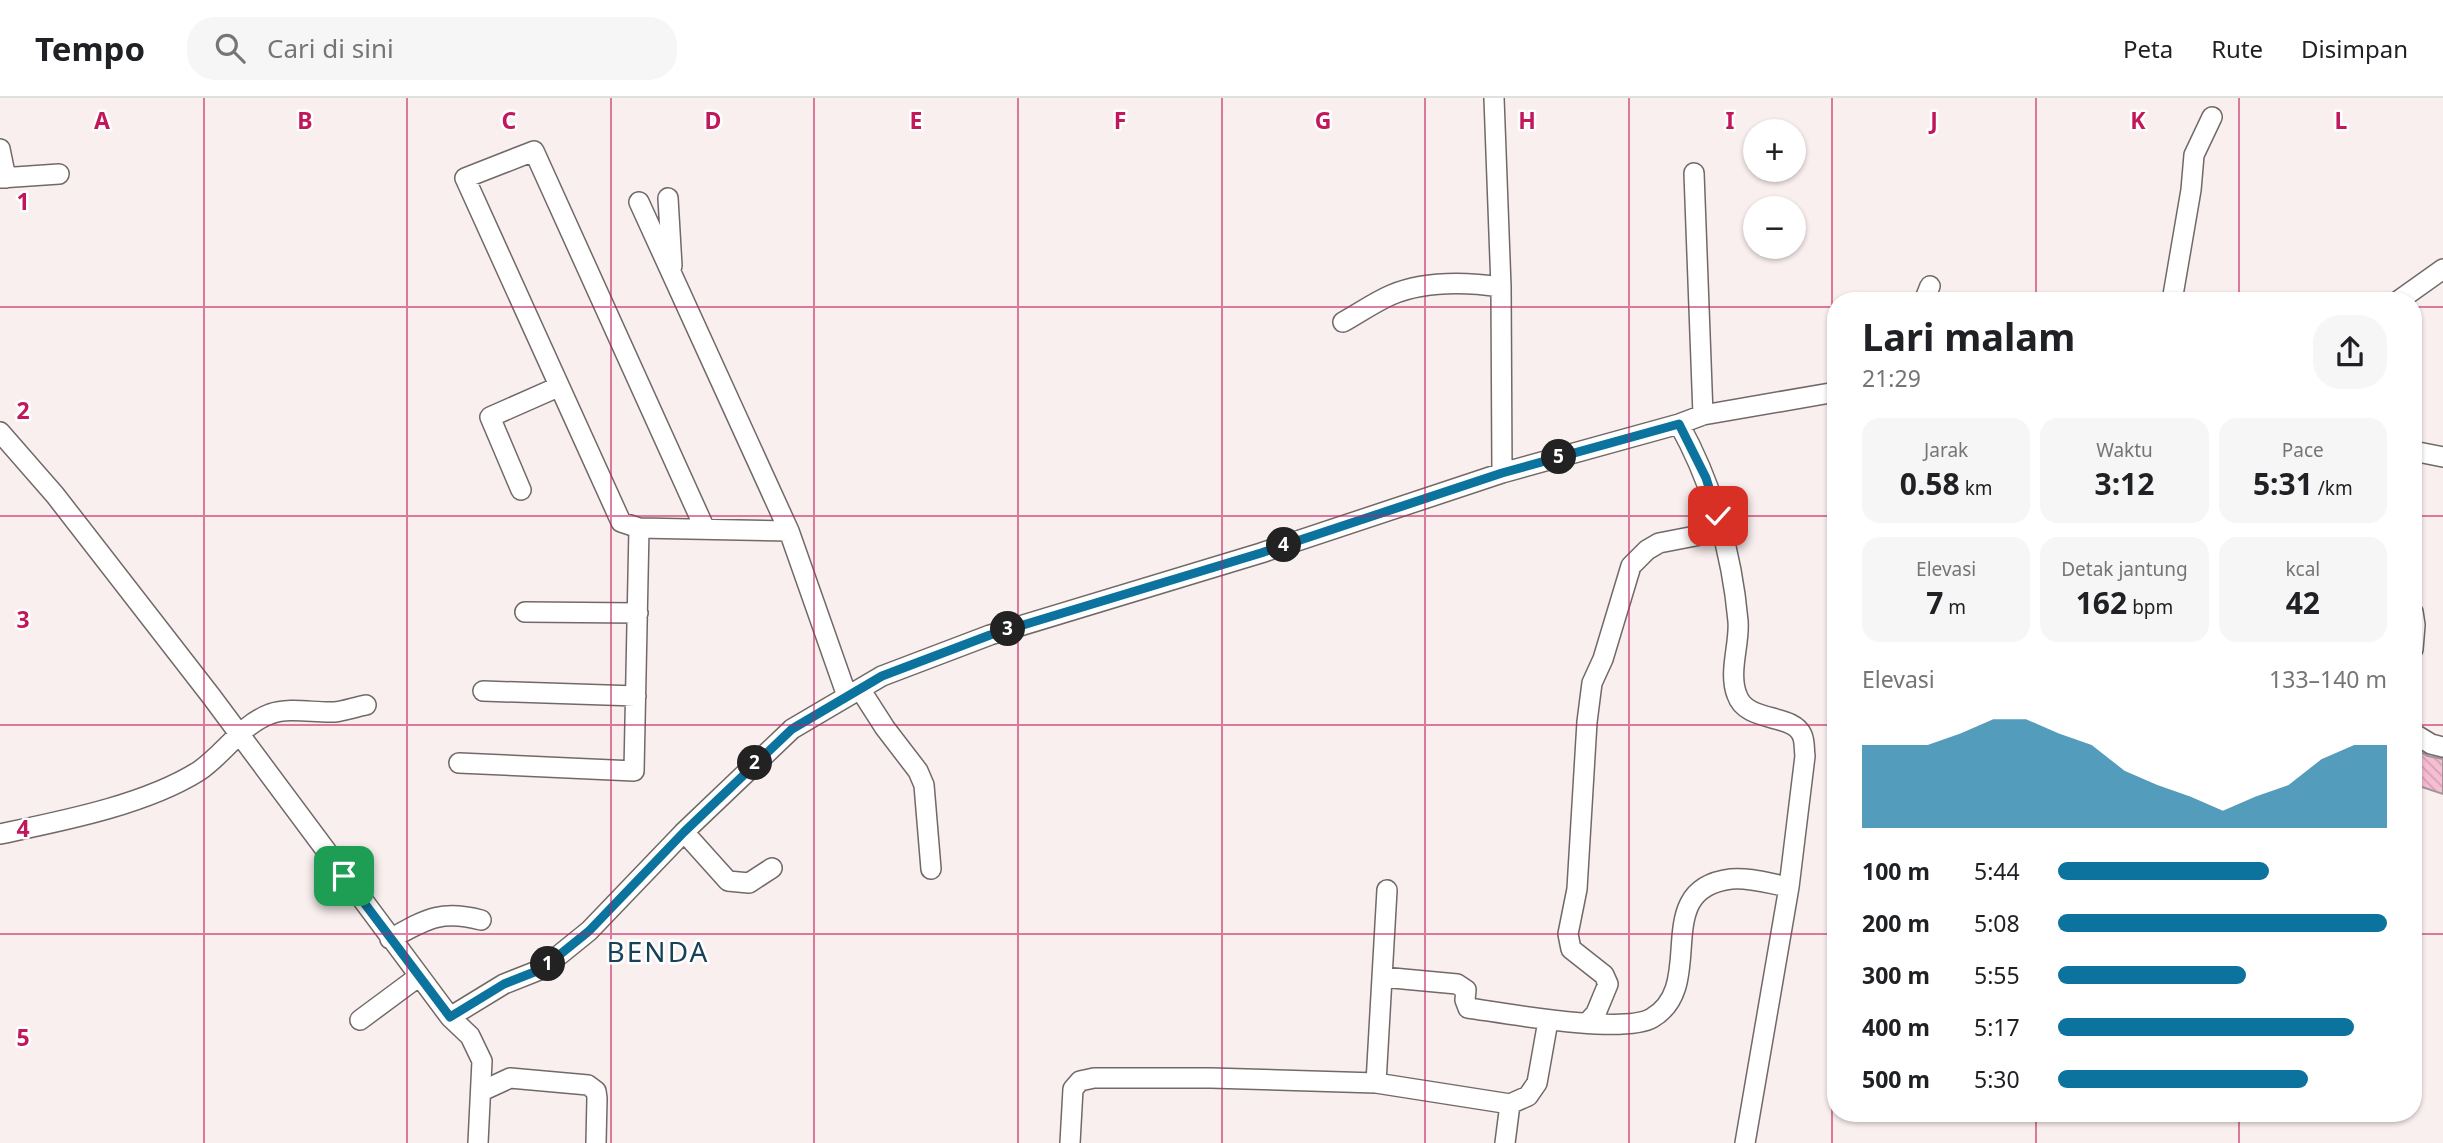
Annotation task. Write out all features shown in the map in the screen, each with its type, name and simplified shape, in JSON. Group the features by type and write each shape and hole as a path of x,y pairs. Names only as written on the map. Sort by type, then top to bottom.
{"street":[{"path":"1494,98 1501,287 1502,473"},
{"path":"2174,292 2192,190 2194,155 2212,117"},
{"path":"0,149 3,178 59,174"},
{"path":"705,529 534,151 465,178 621,522 639,528 789,531"},
{"path":"1694,173 1703,415"},
{"path":"668,198 673,278"},
{"path":"639,202 789,531 853,693 921,778 931,869"},
{"path":"2411,292 2443,269"},
{"path":"1343,322 1392,295 1420,287 1474,283 1501,287"},
{"path":"521,490 490,417 558,387"},
{"path":"450,1017 504,984 542,969 589,931 684,832 792,729 882,676 990,635 1261,553 1502,473 1703,415 1827,394"},
{"path":"1679,424 1706,478 1721,531 1738,623 1735,677 1737,696 1744,705 1757,713 1795,726 1803,736 1805,756 1789,887 1745,1143"},
{"path":"0,432 55,495 239,734 418,978 450,1017 470,1036 482,1060 478,1143"},
{"path":"2422,453 2443,457"},
{"path":"459,763 634,771 639,528"},
{"path":"1588,1022 1608,984 1605,975 1571,949 1568,934 1577,889 1587,722 1592,683 1606,649 1631,566 1647,550 1659,543 1721,531"},
{"path":"525,612 638,613"},
{"path":"483,691 636,696"},
{"path":"0,834 83,816 161,790 200,770 239,734 270,714 298,711 334,712 366,705"},
{"path":"2422,738 2443,747"},
{"path":"684,832 728,881 749,883 772,868"},
{"path":"1382,978 1457,984 1466,990 1468,1009 1548,1021 1631,1023 1651,1019 1668,1004 1681,972 1682,922 1691,900 1704,887 1732,879 1789,887"},
{"path":"1376,1083 1387,890"},
{"path":"390,939 429,918 465,916 481,920"},
{"path":"360,1020 418,978"},
{"path":"1070,1143 1073,1089 1080,1081 1094,1078 1376,1083 1510,1104 1528,1096 1537,1083 1548,1021"},
{"path":"482,1091 510,1078 588,1085 596,1091 596,1143"},
{"path":"1505,1143 1510,1104"}],"building":[{"path":"2422,753 2443,759 2443,794 2422,787"}],"district":[{"name":"BENDA","path":"658,951"}],"route":[{"path":"344,876 418,978 450,1017 504,984 542,969 589,931 684,832 792,729 882,676 990,635 1261,553 1502,473 1679,424 1706,478 1718,516"}]}
